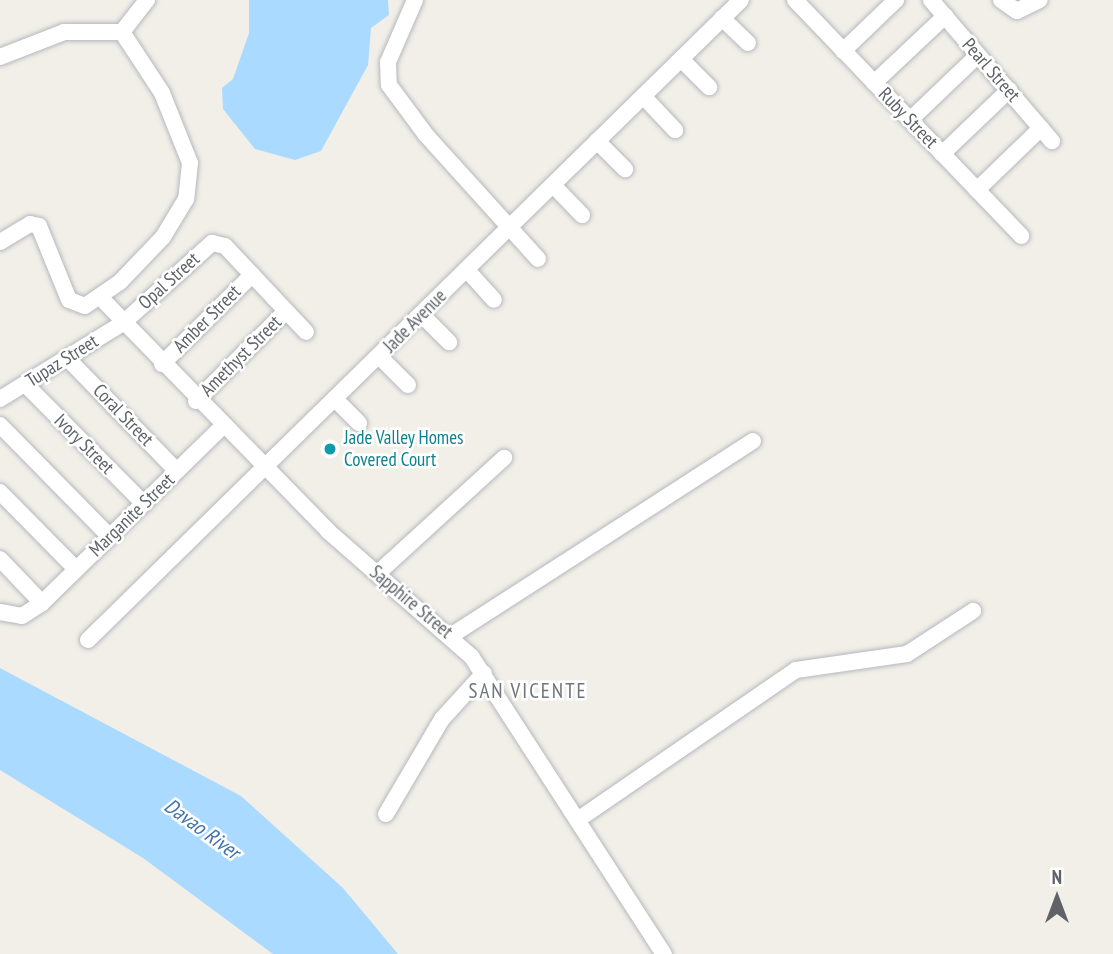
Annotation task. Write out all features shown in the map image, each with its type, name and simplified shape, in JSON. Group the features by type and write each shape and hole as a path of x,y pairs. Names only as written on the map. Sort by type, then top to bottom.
{"street":[{"path":"122,32 147,0"},
{"path":"415,0 388,62 389,85 538,259"},
{"name":"Jade Avenue","path":"88,640 741,0"},
{"path":"843,51 896,0"},
{"name":"Pearl Street","path":"931,0 1046,134 977,190"},
{"path":"1001,0 1017,11 1040,0"},
{"name":"Ruby Street","path":"804,3 843,51 1021,236"},
{"path":"874,83 945,16"},
{"path":"722,18 748,43"},
{"path":"0,57 76,30 122,32"},
{"path":"0,242 30,224 39,226 73,304 100,297 163,237 190,179 188,153 162,93 122,32"},
{"path":"910,120 978,55"},
{"path":"681,59 709,86"},
{"path":"942,154 1009,90"},
{"path":"643,96 675,130"},
{"path":"597,141 625,169"},
{"path":"553,185 582,215"},
{"name":"Opal Street","path":"123,323 217,242 252,275"},
{"path":"467,270 494,300"},
{"path":"252,275 306,332"},
{"name":"Amber Street","path":"162,364 252,275"},
{"name":"Sapphire Street","path":"100,297 222,427 378,573 452,635 484,673 664,954"},
{"name":"Amethyst Street","path":"196,401 286,311"},
{"path":"421,314 450,342"},
{"name":"Tupaz Street","path":"0,399 123,323"},
{"path":"379,356 408,385"},
{"name":"Coral Street","path":"68,359 177,471"},
{"name":"Ivory Street","path":"25,384 144,503"},
{"path":"335,399 359,423"},
{"path":"0,425 110,537"},
{"name":"Marganite Street","path":"42,603 222,427"},
{"path":"452,635 753,441"},
{"path":"378,573 504,458"},
{"path":"0,492 76,569"},
{"path":"0,559 42,603 22,615 0,612"},
{"path":"579,819 796,670 908,654 973,611"},
{"path":"386,814 446,713 484,673"}],"water":[{"path":"249,0 388,0 389,15 371,28 368,65 321,151 295,160 255,149 223,109 222,88 233,79 249,33"},
{"name":"Davao River","path":"0,668 241,796 343,888 398,954 273,954 143,858 0,770"}],"place":[{"name":"Jade Valley Homes Covered Court","path":"330,449"}],"district":[{"name":"SAN VICENTE","path":"528,691"}]}
